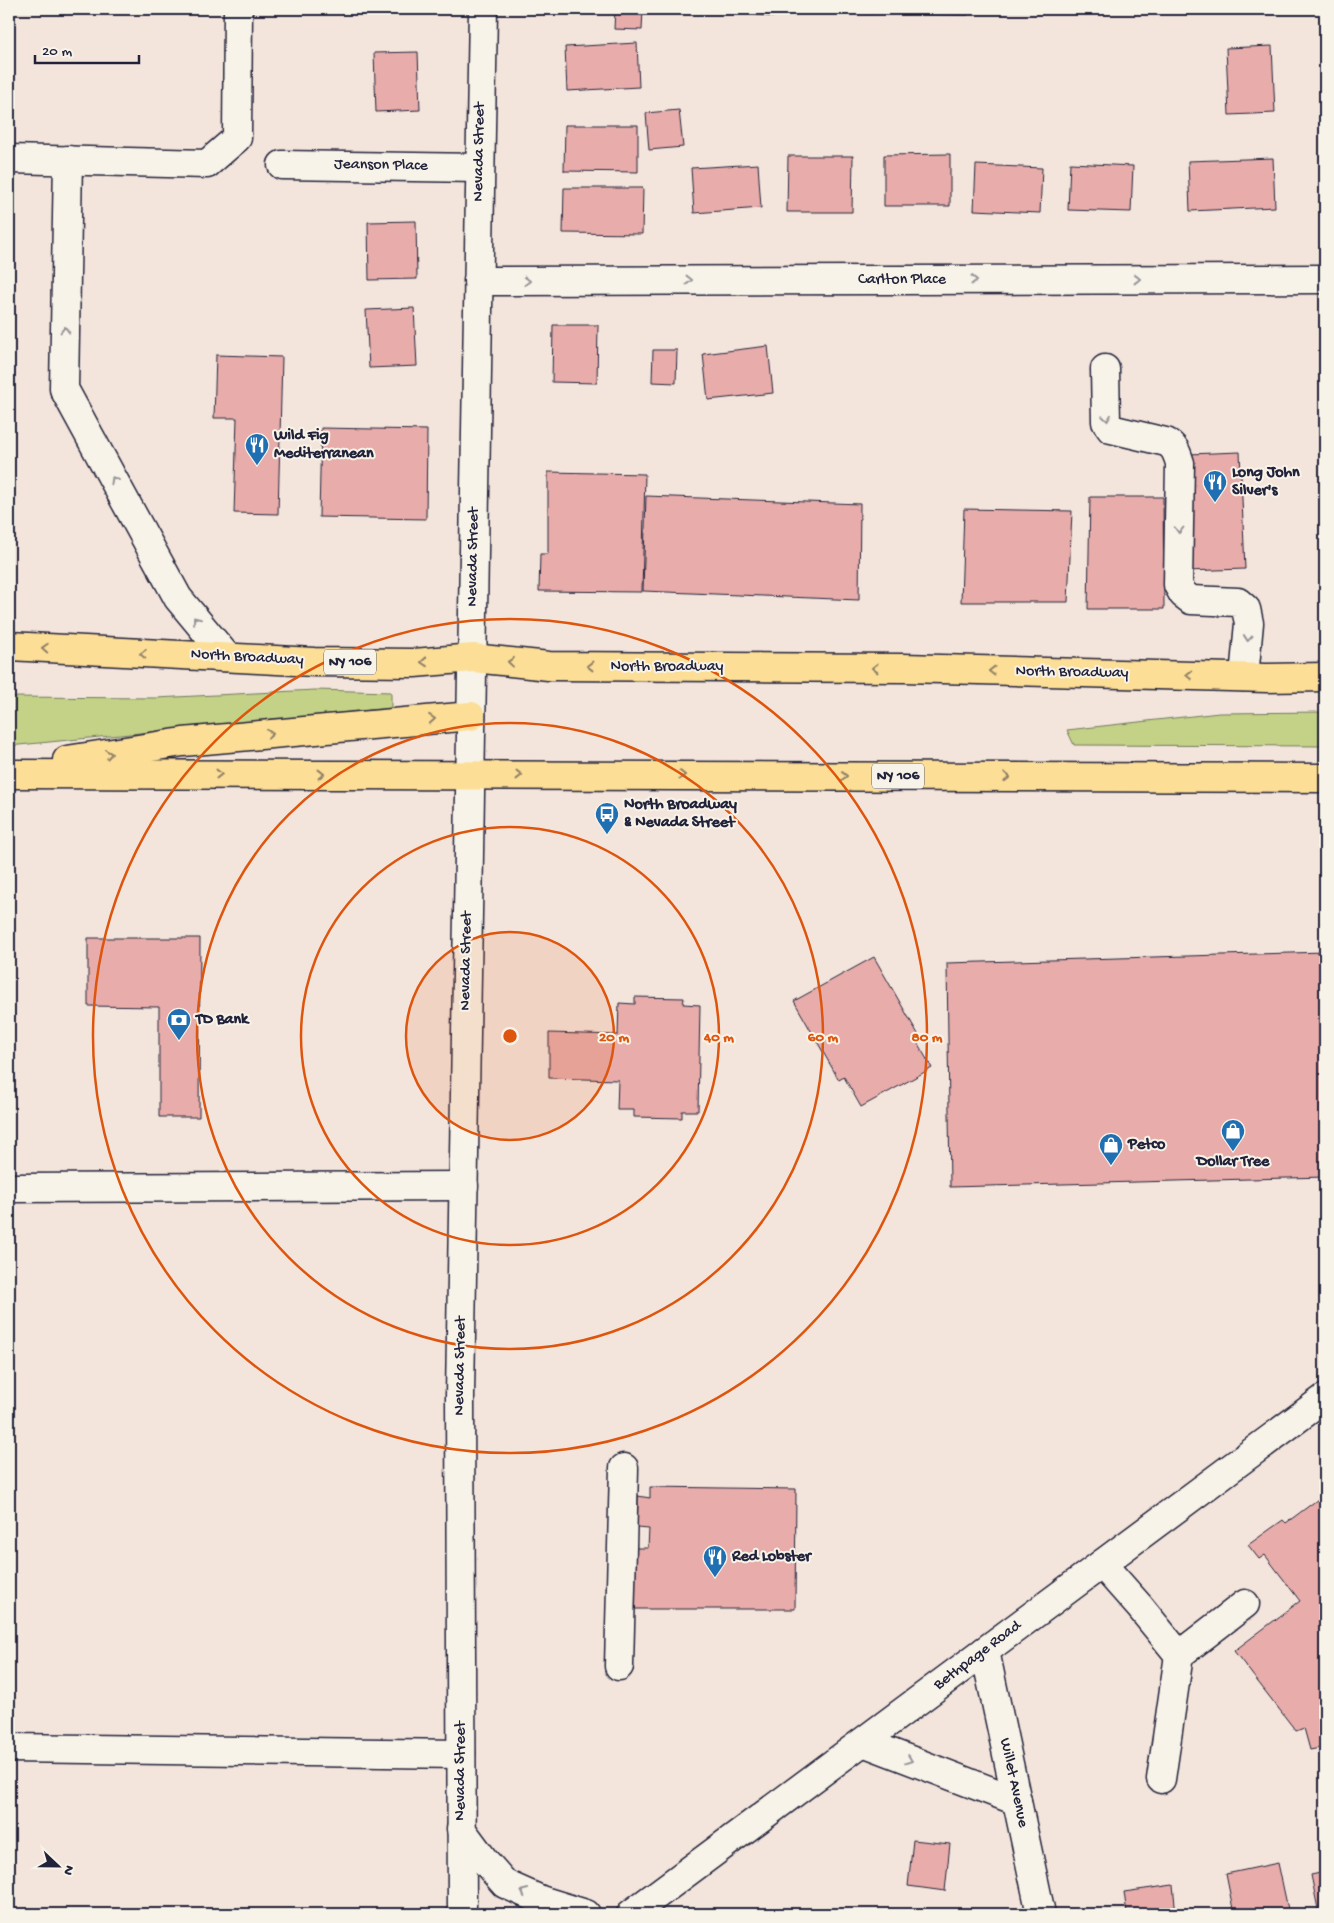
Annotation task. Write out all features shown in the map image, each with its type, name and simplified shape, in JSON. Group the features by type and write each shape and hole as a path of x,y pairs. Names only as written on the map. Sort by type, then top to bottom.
{"main road":[{"name":"North Broadway","path":"9,646 314,662 414,663 472,658 549,666 904,668 1267,678 1325,677"},
{"path":"9,772 183,742 471,716"},
{"name":"NY 106","path":"9,772 1325,778"}],"street":[{"path":"9,159 207,164 237,138 238,9"},
{"name":"Nevada Street","path":"462,1914 460,1396 483,9"},
{"path":"68,160 64,389 178,598 227,658"},
{"name":"Jeanson Place","path":"282,165 479,168"},
{"name":"Carlton Place","path":"478,281 1325,279"},
{"path":"1105,369 1106,422 1111,429 1172,444 1180,463 1178,585 1183,594 1191,600 1238,602 1246,609 1249,623 1244,676"},
{"path":"9,1188 464,1186"},
{"name":"Bethpage Road","path":"631,1914 1325,1398"},
{"path":"619,1666 624,1468"},
{"path":"1102,1564 1179,1655"},
{"path":"1161,1778 1179,1655 1245,1604"},
{"name":"Willet Avenue","path":"985,1651 1041,1914"},
{"path":"863,1742 1017,1802"},
{"path":"9,1748 461,1754"},
{"path":"461,1830 505,1884 541,1900 586,1914"}],"green space":[{"path":"315,690 391,692 391,708 9,746 9,697 156,698"},
{"path":"1325,712 1325,746 1074,745 1067,730 1219,713"}],"building":[{"path":"615,9 643,9 642,30 614,29"},
{"path":"714,9 774,9 773,17"},
{"path":"805,9 873,9 873,14 804,11"},
{"path":"901,9 968,9 968,15 901,14"},
{"path":"1195,9 1271,9 1195,11"},
{"path":"637,43 639,87 567,91 565,47"},
{"path":"1272,46 1275,113 1229,115 1226,48"},
{"path":"418,52 420,110 376,112 374,53"},
{"path":"679,110 683,147 649,150 646,113"},
{"path":"565,125 638,125 638,172 564,171"},
{"path":"950,154 950,206 884,206 884,155"},
{"path":"788,156 853,156 852,212 787,212"},
{"path":"1273,158 1275,207 1190,211 1188,161"},
{"path":"1070,163 1133,166 1131,212 1068,210"},
{"path":"758,164 761,208 694,213 691,168"},
{"path":"976,165 1042,168 1040,213 974,210"},
{"path":"564,188 643,188 642,234 563,233"},
{"path":"416,221 417,279 369,280 368,222"},
{"path":"414,308 417,366 369,368 366,310"},
{"path":"553,325 598,325 597,383 552,382"},
{"path":"768,346 773,393 708,400 703,354"},
{"path":"653,350 677,350 676,383 652,382"},
{"name":"Wild Fig Mediterranean","path":"216,355 282,357 278,514 234,513 237,418 214,418"},
{"path":"321,428 427,430 426,519 319,517"},
{"name":"Long John Silver's","path":"1240,452 1245,569 1186,571 1188,454"},
{"path":"548,472 645,474 642,592 539,591 540,554 548,554"},
{"path":"646,496 860,504 859,600 643,591"},
{"path":"1090,497 1163,497 1164,609 1088,609"},
{"path":"964,509 1072,511 1068,602 961,602"},
{"name":"TD Bank","path":"88,938 200,938 199,1117 159,1117 159,1007 88,1006"},
{"path":"1325,952 1325,1177 950,1187 947,963"},
{"path":"874,957 918,1034 914,1037 932,1068 861,1107 844,1077 839,1080 794,1001"},
{"path":"635,997 684,998 683,1004 700,1005 698,1111 682,1111 682,1118 634,1117 634,1110 617,1110 618,1080 549,1078 549,1033 618,1035 619,1003 635,1004"},
{"name":"Red Lobster","path":"650,1487 796,1489 795,1609 635,1609 636,1548 648,1548 649,1529 637,1528 638,1496 650,1498"},
{"path":"1325,1494 1325,1747 1310,1750 1304,1728 1296,1731 1234,1651 1300,1601 1265,1555 1259,1559 1248,1545 1283,1520 1286,1523"},
{"path":"913,1840 950,1844 945,1891 908,1886"},
{"path":"1278,1863 1289,1914 1234,1914 1226,1874"},
{"path":"1325,1872 1325,1914 1319,1914 1311,1875"},
{"path":"1173,1885 1176,1914 1127,1914 1124,1892"}],"place":[{"name":"Wild Fig Mediterranean","path":"257,466"},
{"name":"Long John Silver's","path":"1215,503"},
{"name":"North Broadway & Nevada Street","path":"607,835"},
{"name":"TD Bank","path":"179,1041"},
{"name":"Dollar Tree","path":"1233,1152"},
{"name":"Petco","path":"1111,1166"},
{"name":"Red Lobster","path":"715,1578"}]}
